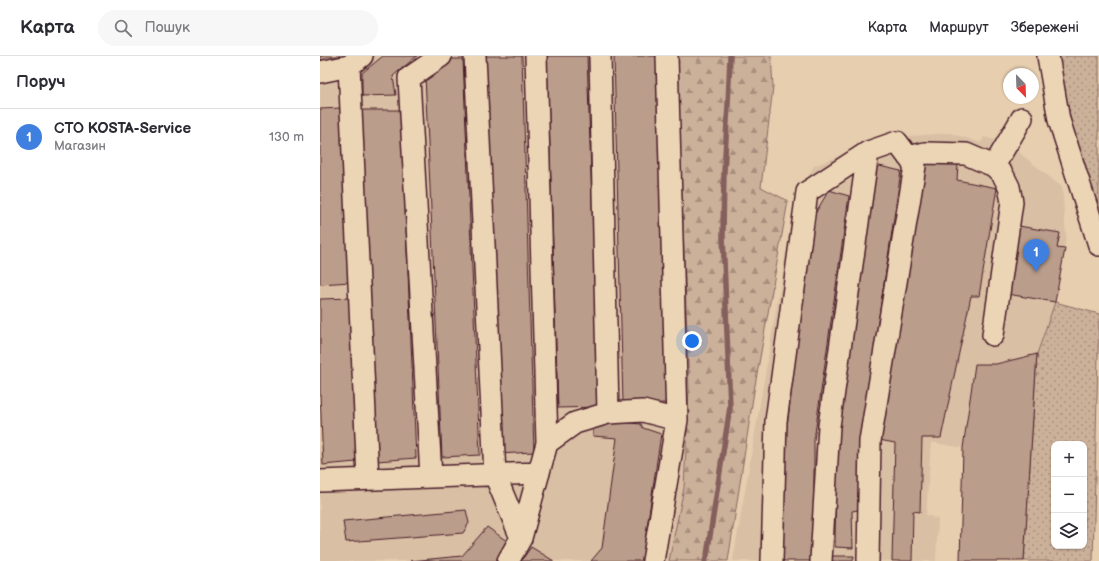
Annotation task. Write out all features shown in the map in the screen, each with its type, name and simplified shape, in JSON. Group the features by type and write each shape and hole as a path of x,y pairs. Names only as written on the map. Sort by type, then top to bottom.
{"street":[{"path":"431,477 409,78 442,56"},
{"path":"475,56 495,475 521,538"},
{"path":"508,561 521,538 547,443 536,56"},
{"path":"600,56 608,413"},
{"path":"652,561 677,420 666,56"},
{"path":"1048,56 1059,120 1099,245"},
{"path":"320,72 356,61 368,479"},
{"path":"994,166 1022,118"},
{"path":"772,561 776,421 807,192 868,152 897,142 915,166 870,442 868,561"},
{"path":"822,561 829,426 868,152"},
{"path":"908,156 925,153 966,154 994,166 1003,175 1009,187 1012,202 993,336"},
{"path":"547,443 575,423 608,413 643,412 677,420"},
{"path":"320,481 538,473"}],"shaded area":[{"path":"320,56 677,56 689,390 684,488 669,561 320,561"},
{"path":"950,133 981,143 984,137 1007,143 1062,187 1066,237 1055,302 1037,354 996,364 975,364 963,448 931,442 926,515 938,519 936,561 733,561 795,200 814,166 886,138"}],"green space":[{"path":"677,56 771,56 773,87 761,187 788,201 754,391 728,561 669,561 684,488 689,390"},
{"path":"1057,56 1099,56 1099,213 1072,125"},
{"path":"1055,302 1099,314 1093,561 1024,561 1037,354"}],"building":[{"path":"320,56 340,56 336,59 320,60"},
{"path":"383,56 417,56 393,76 396,95 362,96 362,73"},
{"path":"486,56 522,56 534,452 499,454"},
{"path":"547,56 587,56 599,407 558,408"},
{"path":"614,56 657,56 667,403 623,404"},
{"path":"446,59 463,59 480,455 442,457 425,75"},
{"path":"341,108 351,282 320,284 320,109"},
{"path":"361,110 401,110 416,458 377,461"},
{"path":"922,160 958,164 957,180 997,188 979,296 971,296 941,438 922,438 920,512 913,511 912,561 892,561 895,443 879,440"},
{"path":"875,165 901,171 860,443 858,510 852,511 853,548 835,547 836,436"},
{"path":"829,190 849,196 814,440 814,534 812,561 776,561 787,426 813,217"},
{"path":"1019,226 1060,233 1057,248 1065,249 1055,302 1007,294"},
{"path":"351,298 356,462 323,465 320,393 320,299"},
{"path":"1037,354 1024,561 960,561 963,448 975,364 996,364"},
{"path":"607,421 641,424 643,428 661,434 642,561 591,561 602,548 617,438 593,436 593,426"},
{"path":"466,510 469,523 463,533 346,542 343,521"},
{"path":"487,527 511,544 497,561 410,561 462,556"},
{"path":"531,547 554,561 521,561"},
{"path":"832,556 854,556 853,561 832,561"}],"waterway":[{"path":"705,561 730,407 723,235 724,172 730,56"}],"place":[{"name":"СТО KOSTA-Service","path":"1036,272"}]}
